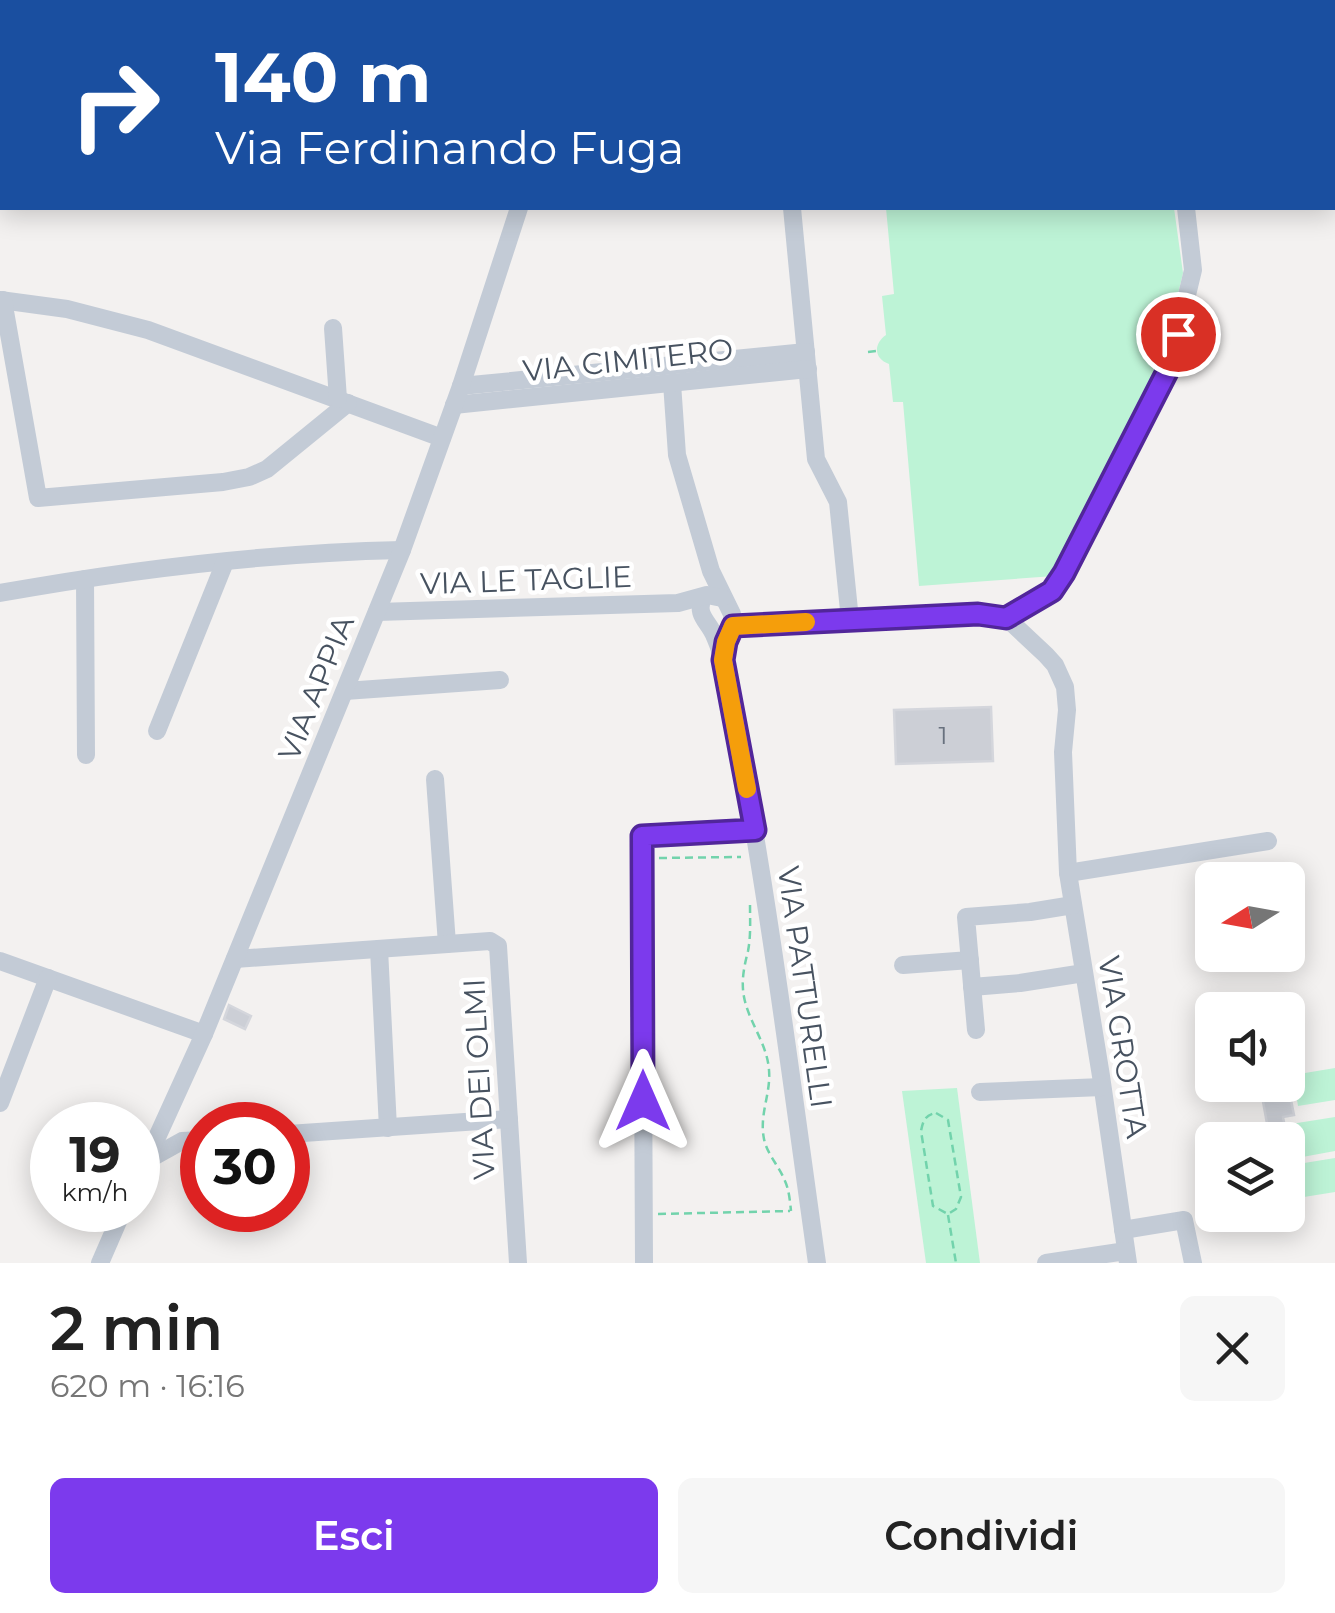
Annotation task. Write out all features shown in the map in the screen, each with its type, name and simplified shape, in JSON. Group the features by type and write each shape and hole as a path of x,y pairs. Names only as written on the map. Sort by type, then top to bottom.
{"street":[{"name":"VIA APPIA","path":"160,1130 204,1034 402,550 461,386 514,210"},
{"path":"792,210 816,459 838,502 850,620"},
{"path":"672,383 676,455 711,571 717,613 768,624 978,614 1006,618 1052,591 1064,573 1170,366 1193,270 1186,210"},
{"path":"343,401 267,469 248,476 223,482 38,498 1,300 67,310 148,330 343,401 442,438"},
{"path":"333,328 343,401"},
{"name":"VIA CIMITERO","path":"454,405 672,383 807,360"},
{"name":"VIA CIMITERO","path":"461,386 807,360"},
{"path":"0,592 226,562 402,550"},
{"path":"156,732 226,562"},
{"path":"84,578 86,755"},
{"name":"VIA LE TAGLIE","path":"377,612 678,603 717,613"},
{"name":"VIA PATTURELLI","path":"717,613 755,830 818,1263"},
{"name":"VIA GROTTA","path":"1006,618 1046,655 1065,687 1067,710 1062,752 1068,873 1127,1257"},
{"path":"345,691 500,680"},
{"path":"235,959 446,944 435,779"},
{"path":"644,1263 642,836 755,830"},
{"path":"1068,873 1268,841"},
{"path":"976,1030 966,918 1073,905"},
{"name":"VIA DEI OLMI","path":"446,944 490,940 498,946 518,1263"},
{"path":"379,948 388,1128"},
{"path":"903,965 970,960"},
{"path":"0,961 204,1034"},
{"path":"972,987 1084,974"},
{"path":"0,1103 5,1076 48,978"},
{"path":"980,1092 1102,1087"},
{"path":"172,1105 173,1128 180,1139"},
{"path":"310,1133 509,1120"},
{"path":"1123,1230 1184,1220 1193,1263"},
{"path":"100,1263 114,1232"},
{"path":"1046,1263 1127,1257"}],"path":[{"path":"868,352 876,351"},
{"path":"654,860 748,860"},
{"path":"750,896 750,933 742,986 769,1066 764,1137 787,1186 791,1211"},
{"path":"936,1113 948,1120 961,1197 956,1210 948,1214 933,1206 921,1131 924,1119 936,1113"},
{"path":"644,1214 799,1211"},
{"path":"948,1214 956,1263"}],"green space":[{"path":"886,210 1174,210 1183,273 1160,369 1054,576 919,586 903,402 893,402 889,364 880,359 877,351 886,335 882,296 894,294"},
{"path":"1335,1068 1335,1100 1298,1106 1297,1102 1305,1102 1305,1073"},
{"path":"957,1088 980,1263 926,1263 902,1091"},
{"path":"1335,1117 1335,1151 1305,1157 1304,1122"},
{"path":"1335,1158 1335,1192 1305,1197 1305,1163"}],"building":[{"path":"991,707 993,761 896,764 894,710"},
{"path":"229,1005 251,1016 245,1029 224,1019"},
{"path":"1263,1102 1291,1102 1294,1115 1283,1117 1284,1122 1267,1122"}],"slow traffic":[{"path":"747,789 723,660 729,630 733,626 806,622"}],"route":[{"path":"643,1101 642,836 755,830 723,660 729,630 733,626 978,614 1006,618 1052,591 1170,366 1178,334"}]}
